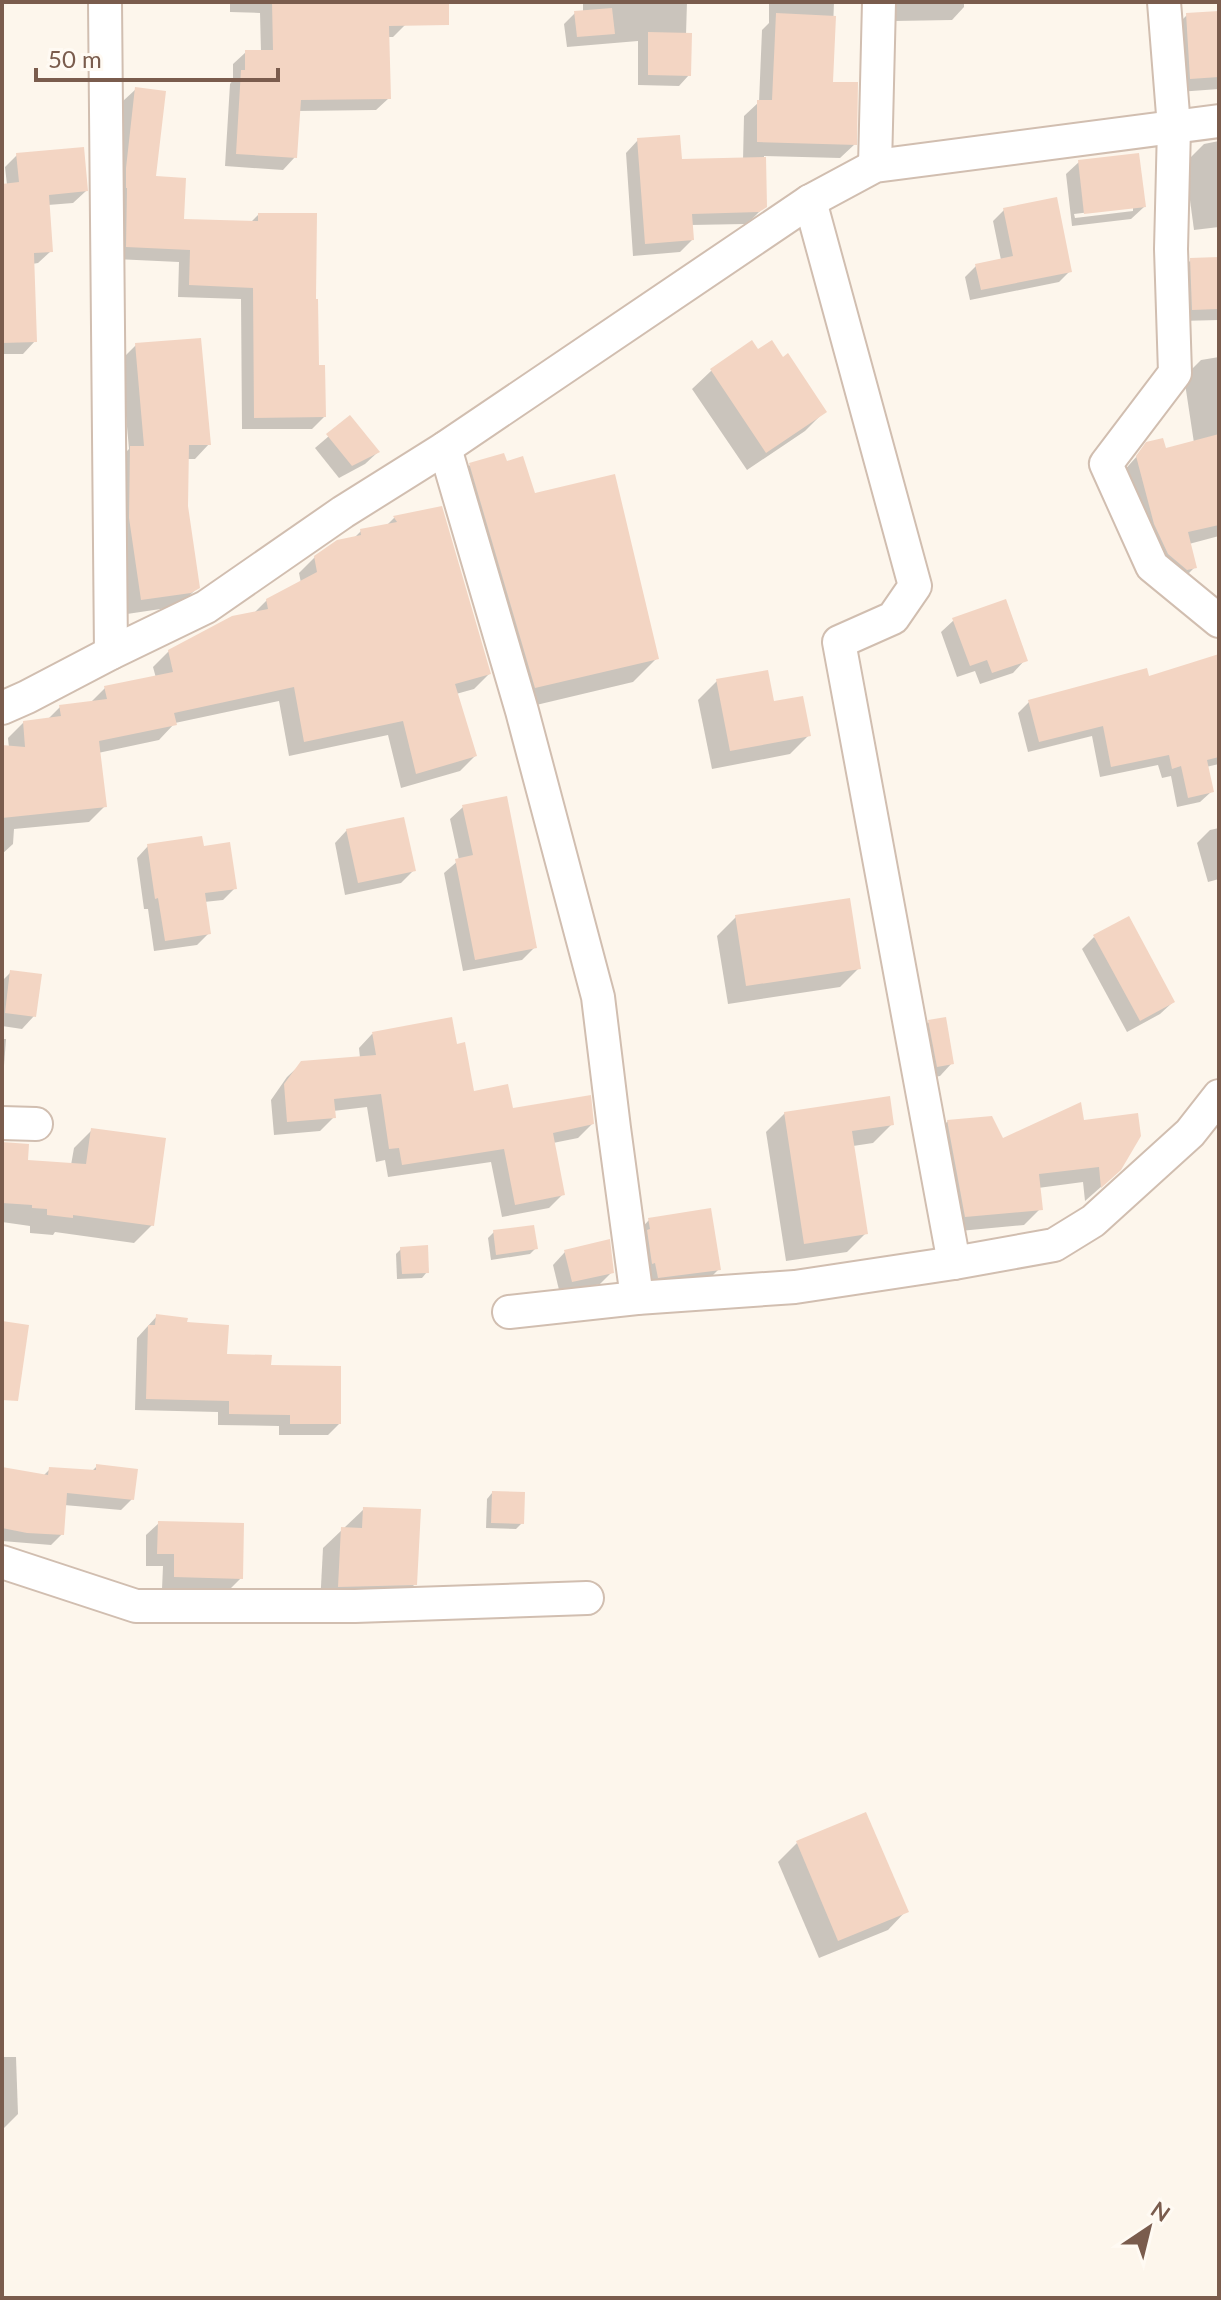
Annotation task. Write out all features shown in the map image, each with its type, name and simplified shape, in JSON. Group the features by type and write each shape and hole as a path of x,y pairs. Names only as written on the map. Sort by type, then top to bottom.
{"street":[{"path":"105,2 111,653"},
{"path":"875,166 879,2"},
{"path":"1164,2 1174,127 1171,249 1175,373 1106,464 1152,566 1219,621"},
{"path":"2,708 206,607 343,512 445,448 810,201 875,166 1219,121"},
{"path":"810,201 915,586 893,618 839,642 954,1263"},
{"path":"445,448 522,711 598,997 637,1298"},
{"path":"509,1312 637,1298 795,1287 1054,1245 1093,1221 1190,1133 1219,1096"},
{"path":"2,1123 36,1124"},
{"path":"2,1562 136,1606 355,1606 587,1598"}],"building":[{"path":"272,2 449,2 449,25 389,26 391,99 301,100 297,158 236,154 245,50 273,50"},
{"path":"612,8 615,34 577,37 574,11"},
{"path":"1219,11 1219,77 1190,79 1186,13"},
{"path":"776,13 836,16 833,82 858,82 857,145 757,142 757,100 772,100"},
{"path":"648,32 692,33 691,76 648,75"},
{"path":"135,87 166,91 156,176 186,178 184,219 258,221 258,213 317,213 316,299 319,365 325,365 326,417 254,418 253,288 189,285 190,250 126,247 126,168"},
{"path":"680,135 682,159 766,157 767,207 759,212 692,214 694,240 645,244 637,138"},
{"path":"84,147 88,191 49,195 53,252 34,253 37,342 2,343 2,184 19,182 16,153"},
{"path":"1139,153 1146,207 1084,214 1078,160"},
{"path":"1057,197 1072,272 981,290 975,264 1013,256 1003,208"},
{"path":"1219,257 1219,309 1192,310 1190,258"},
{"path":"201,338 211,445 189,445 188,506 200,588 191,593 141,600 129,518 130,446 144,446 135,343"},
{"path":"752,340 758,349 772,340 783,357 788,353 827,412 766,453 710,369"},
{"path":"350,415 380,452 352,466 326,434"},
{"path":"1219,434 1219,525 1188,532 1197,568 1187,570 1168,554 1154,524 1136,456 1146,442 1163,438 1166,448"},
{"path":"504,453 507,461 523,456 535,493 615,474 659,659 535,688 469,463"},
{"path":"442,506 491,674 455,684 477,756 416,774 403,721 304,742 294,687 174,713 177,725 99,741 107,807 2,818 2,745 25,747 23,721 61,716 59,705 107,699 104,686 173,672 168,650 232,616 268,609 266,599 317,572 314,556 337,540 361,535 360,529 397,522 393,516"},
{"path":"1006,599 1028,661 992,673 987,660 970,666 952,618"},
{"path":"1219,654 1219,757 1207,760 1214,792 1188,798 1181,766 1172,769 1169,755 1111,767 1103,726 1039,742 1028,700 1147,668 1149,676"},
{"path":"768,670 774,701 803,696 811,736 730,751 716,679"},
{"path":"507,796 537,948 475,960 455,859 473,855 462,805"},
{"path":"404,817 416,871 358,883 346,829"},
{"path":"202,836 204,846 230,842 237,889 205,893 211,934 165,941 147,844"},
{"path":"850,898 861,969 746,986 735,915"},
{"path":"1129,916 1175,1002 1140,1021 1093,935"},
{"path":"10,970 42,974 36,1017 5,1013"},
{"path":"452,1017 457,1044 465,1042 474,1091 508,1084 513,1108 591,1095 594,1124 553,1133 565,1195 515,1205 504,1149 402,1165 399,1148 389,1149 381,1094 334,1099 336,1118 287,1122 284,1084 301,1061 376,1055 372,1032"},
{"path":"946,1017 954,1064 937,1067 928,1020"},
{"path":"890,1096 894,1125 852,1131 868,1234 804,1244 784,1112"},
{"path":"1081,1102 1084,1120 1138,1113 1141,1136 1121,1170 1101,1188 1099,1167 1039,1174 1043,1210 965,1217 947,1120 992,1116 1003,1138"},
{"path":"91,1128 166,1138 154,1226 73,1215 73,1218 47,1215 47,1209 32,1208 32,1205 2,1203 2,1142 29,1144 28,1160 86,1164"},
{"path":"711,1208 721,1270 658,1278 655,1263 652,1264 648,1218"},
{"path":"534,1225 538,1249 496,1255 493,1230"},
{"path":"610,1239 614,1273 572,1282 564,1250"},
{"path":"428,1245 429,1273 402,1274 400,1247"},
{"path":"156,1314 188,1318 187,1322 229,1325 227,1354 272,1355 271,1365 341,1366 341,1424 290,1424 290,1415 229,1414 229,1401 146,1399 148,1325 155,1325"},
{"path":"2,1321 29,1325 18,1401 2,1400"},
{"path":"96,1464 138,1469 134,1500 67,1493 64,1535 2,1528 2,1467 48,1475 49,1467 96,1470"},
{"path":"492,1491 525,1492 524,1524 491,1523"},
{"path":"363,1507 421,1509 417,1585 338,1587 341,1527 362,1528"},
{"path":"158,1521 244,1523 243,1579 174,1577 174,1554 157,1554"},
{"path":"866,1812 909,1912 838,1941 796,1841"}]}
